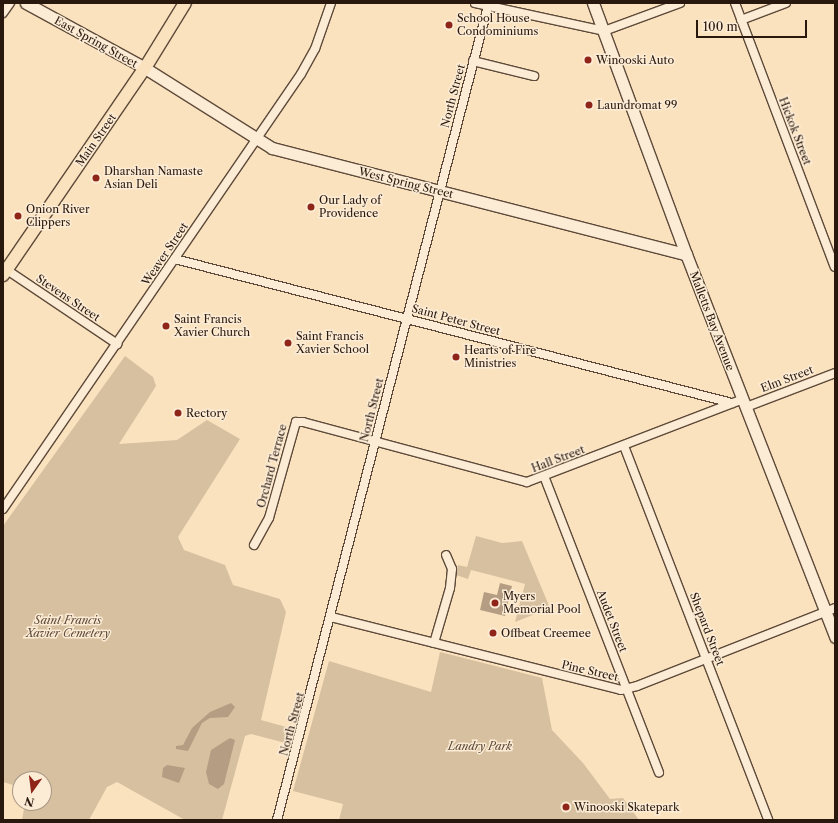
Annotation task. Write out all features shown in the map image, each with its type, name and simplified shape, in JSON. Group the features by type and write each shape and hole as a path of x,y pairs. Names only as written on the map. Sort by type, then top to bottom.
{"main road":[{"name":"Main Street","path":"5,272 144,68 185,3"}],"street":[{"path":"3,14 10,3"},
{"name":"East Spring Street","path":"26,3 144,68"},
{"name":"Weaver Street","path":"3,509 256,141 315,49 331,3"},
{"path":"475,3 604,31 680,3"},
{"name":"Malletts Bay Avenue","path":"593,3 740,403 830,610 835,637"},
{"name":"Hickok Street","path":"735,3 835,267"},
{"path":"741,20 786,3"},
{"name":"North Street","path":"277,820 331,617 439,191 488,6"},
{"path":"473,61 534,76"},
{"name":"West Spring Street","path":"144,68 256,141 286,152 686,254"},
{"name":"Saint Peter Street","path":"175,258 407,319 740,403"},
{"name":"Stevens Street","path":"5,272 117,344"},
{"name":"Elm Street","path":"740,403 835,373"},
{"name":"Hall Street","path":"375,442 524,482 544,476 740,403"},
{"name":"Orchard Terrace","path":"254,545 270,518 296,422 303,422 375,442"},
{"name":"Shepard Street","path":"624,446 707,658 768,820"},
{"name":"Audet Street","path":"544,476 659,773"},
{"path":"434,644 450,588 451,563 446,555"},
{"name":"Pine Street","path":"331,617 612,689 626,690 830,610"}],"green space":[{"name":"Saint Francis Xavier Cemetery","path":"125,356 153,377 156,386 119,444 177,440 207,420 240,439 178,537 184,550 225,565 233,585 280,599 286,612 261,720 297,730 293,745 251,734 245,736 222,820 185,820 117,782 107,787 89,820 22,820 24,811 52,811 52,771 12,771 12,785 3,782 3,526"},
{"path":"476,536 502,543 522,541 550,608 515,622 525,584 471,570 468,579 456,575 458,565 467,567"},
{"name":"Landry Park","path":"440,652 542,678 552,730 583,763 610,799 623,798 639,820 339,820 343,804 293,791 329,661 431,692"}],"shaded area":[{"name":"Myers Memorial Pool","path":"500,583 512,586 505,616 480,610 484,592 497,595"},
{"path":"231,703 235,707 228,717 210,718 202,723 188,751 176,749 176,746 183,745 192,728 210,712"},
{"path":"230,738 235,740 224,784 218,789 209,784 206,772 211,750"},
{"path":"167,765 185,768 179,783 162,777 163,768"}],"place":[{"name":"School House Condominiums","path":"449,25"},
{"name":"Winooski Auto","path":"588,60"},
{"name":"Laundromat 99","path":"589,105"},
{"name":"Dharshan Namaste Asian Deli","path":"96,178"},
{"name":"Our Lady of Providence","path":"311,207"},
{"name":"Onion River Clippers","path":"18,216"},
{"name":"Saint Francis Xavier Church","path":"166,326"},
{"name":"Saint Francis Xavier School","path":"288,343"},
{"name":"Hearts of Fire Ministries","path":"456,357"},
{"name":"Rectory","path":"178,413"},
{"name":"Myers Memorial Pool","path":"495,603"},
{"name":"Offbeat Creemee","path":"493,633"},
{"name":"Winooski Skatepark","path":"566,807"}]}
